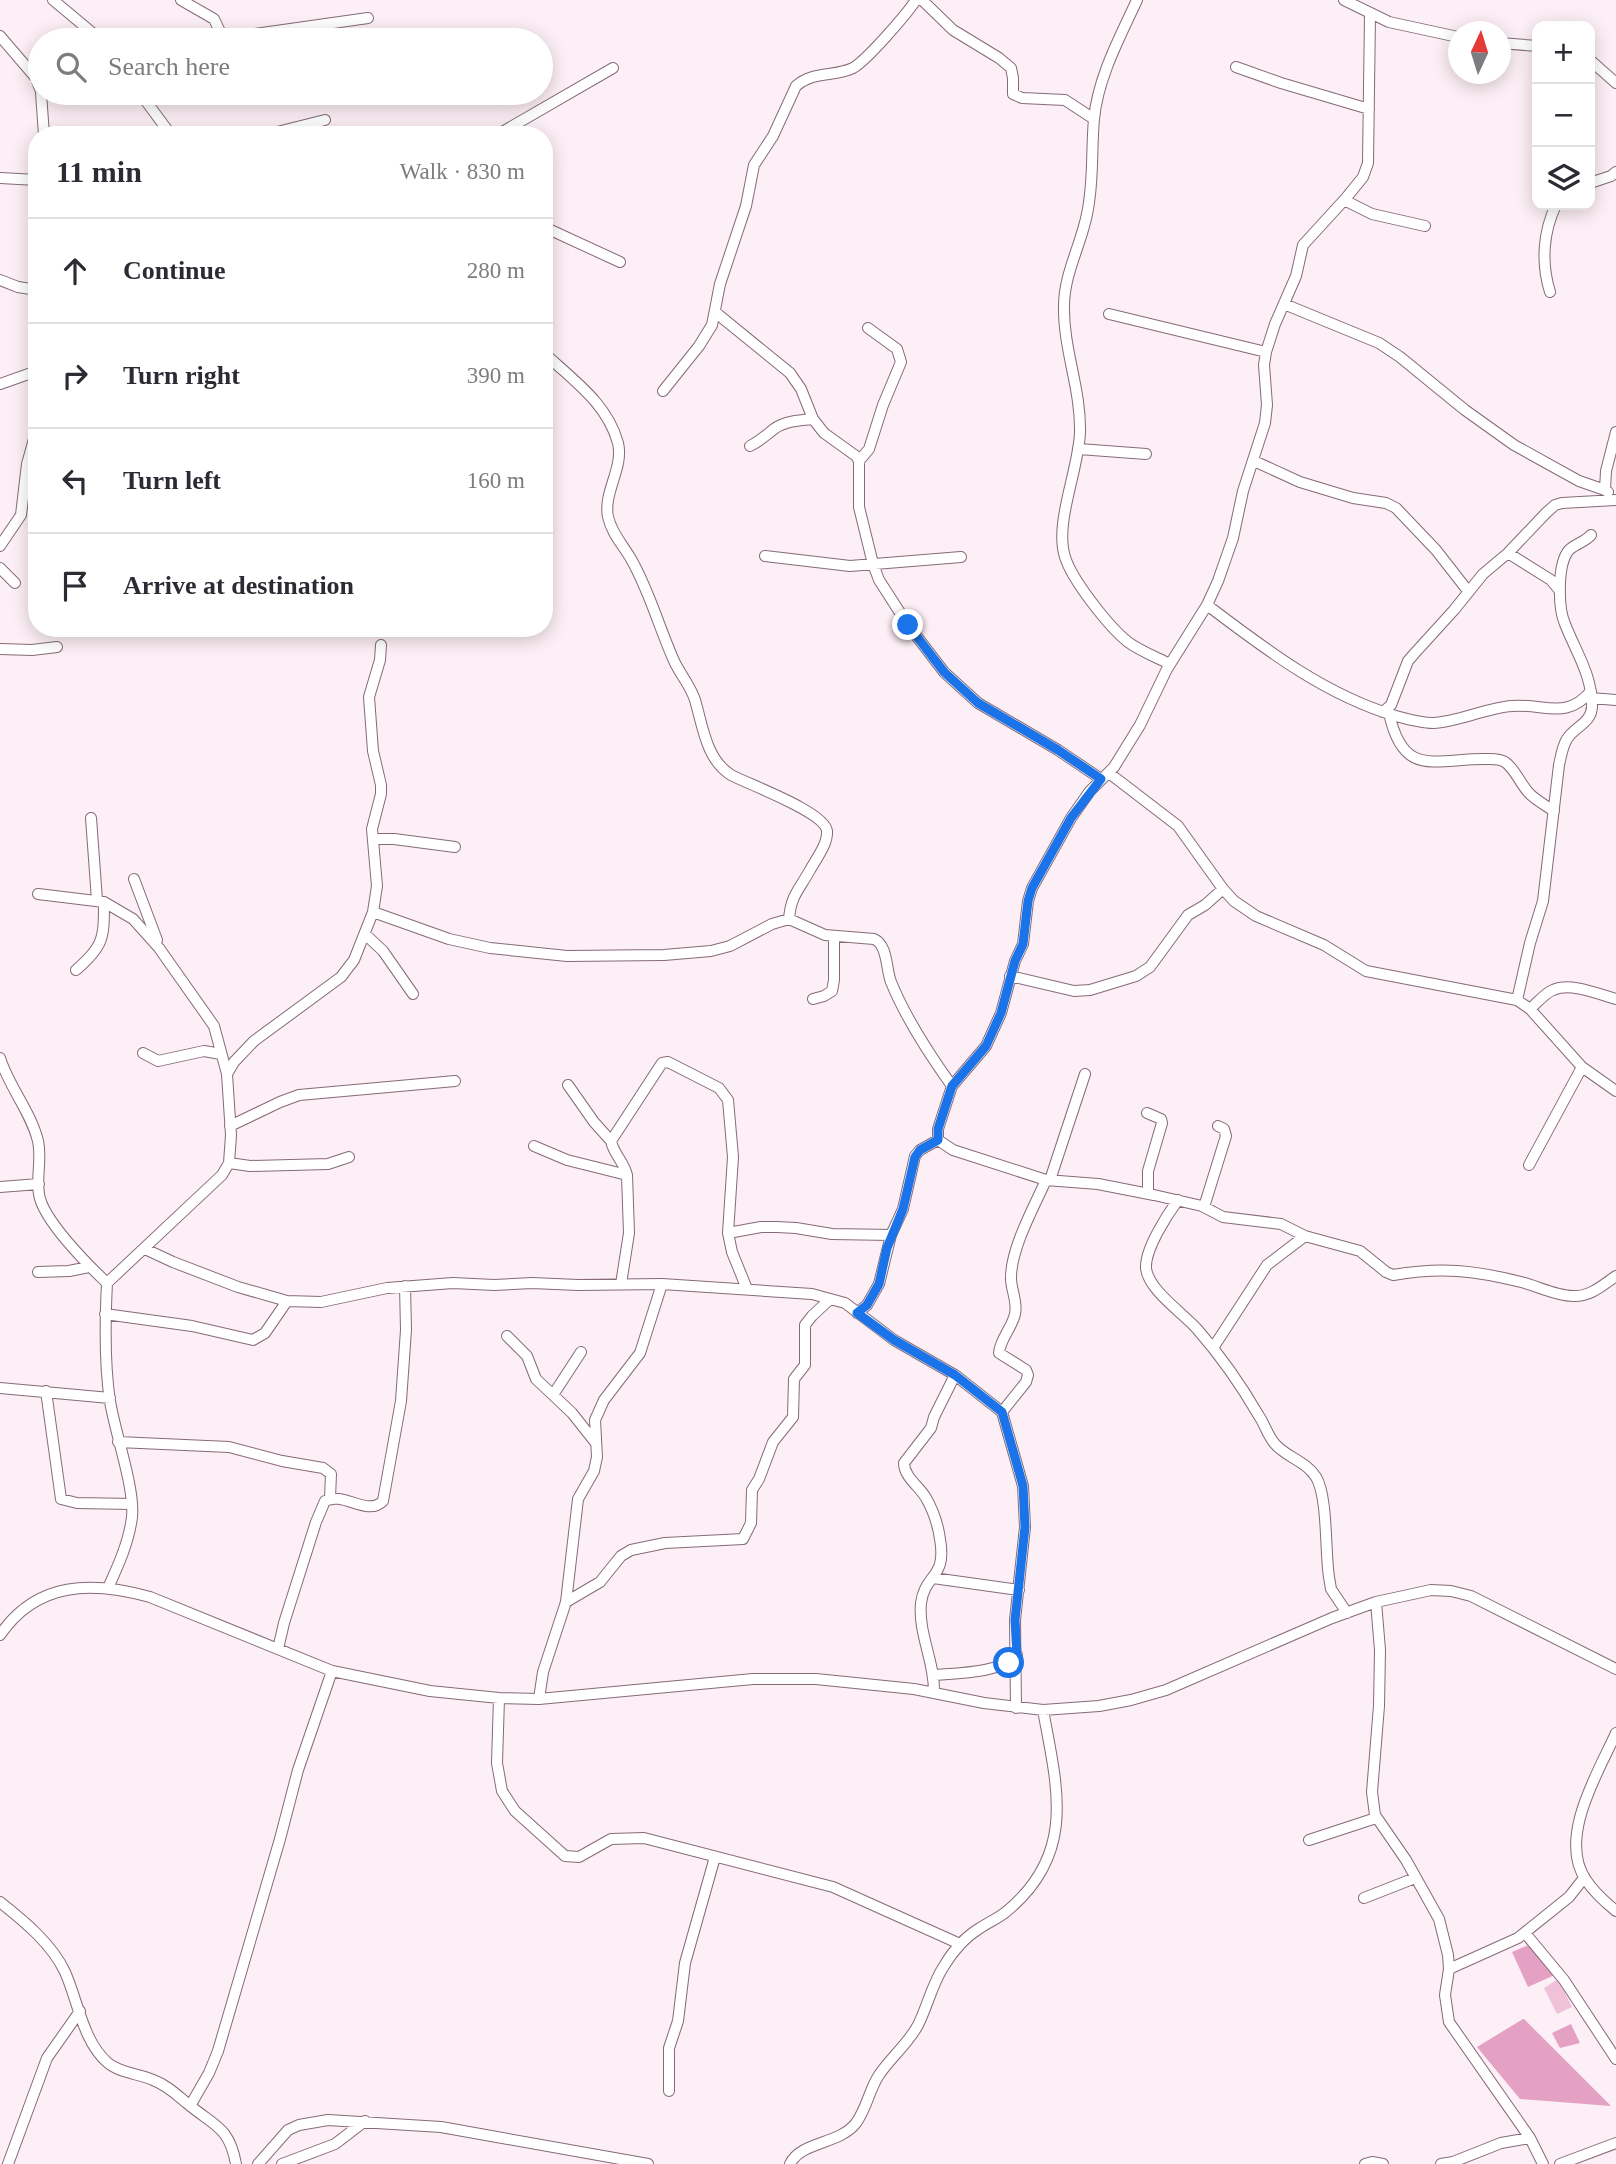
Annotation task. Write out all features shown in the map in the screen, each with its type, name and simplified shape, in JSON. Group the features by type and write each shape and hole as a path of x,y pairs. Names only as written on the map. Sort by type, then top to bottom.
{"street":[{"path":"52,0 86,28"},
{"path":"181,0 214,19 218,28"},
{"path":"663,391 712,325 724,270 746,206 754,165 772,136 796,86 814,76 855,66 905,16 916,0"},
{"path":"922,0 953,30 1010,68 1013,94 1022,98 1065,100 1094,119"},
{"path":"1137,0 1108,64 1094,119 1093,169 1088,213 1070,268 1064,307 1078,397 1079,449 1062,547 1065,559 1084,590 1119,634 1129,643 1170,664"},
{"path":"1344,0 1370,14 1404,26 1448,35"},
{"path":"938,1140 938,1129 952,1086 986,1046 1001,1013 1010,976 1023,944 1032,888 1071,818 1105,776 1140,725 1170,664 1207,605 1233,538 1243,491 1265,423 1266,352 1298,271 1303,245 1363,177 1368,163 1370,14"},
{"path":"297,28 369,18"},
{"path":"0,36 28,68"},
{"path":"1511,44 1532,46"},
{"path":"1595,65 1616,83"},
{"path":"1236,67 1369,109"},
{"path":"553,103 613,68"},
{"path":"42,105 43,126"},
{"path":"149,105 164,126"},
{"path":"513,126 549,105"},
{"path":"301,126 325,120"},
{"path":"1595,182 1616,172"},
{"path":"0,178 28,180"},
{"path":"1344,200 1372,214 1425,226"},
{"path":"1550,292 1544,257 1545,237 1554,210"},
{"path":"553,231 620,262"},
{"path":"0,280 28,289"},
{"path":"1284,304 1379,343 1514,445 1579,481 1605,490 1616,500"},
{"path":"715,312 790,373 801,389 813,419 824,433 852,452 859,461 859,507 873,564 891,600 944,672 978,703 1105,776 1178,826 1223,889 1244,909 1324,945 1366,971 1517,1000 1530,1009 1582,1067 1616,1091"},
{"path":"1109,314 1266,352"},
{"path":"859,461 869,449 901,362 897,349 868,328"},
{"path":"553,362 595,399 618,443 617,462 608,501 612,529 631,558 654,605 674,660 694,697 699,721 714,758 722,769 731,775 808,810 826,827 824,844 793,894 789,919"},
{"path":"0,384 28,374"},
{"path":"750,446 761,441 774,428 813,419"},
{"path":"1605,490 1606,471 1616,432"},
{"path":"1079,449 1146,454"},
{"path":"0,546 21,515 28,460"},
{"path":"1254,461 1300,482 1353,498 1386,503 1396,508 1468,591"},
{"path":"1386,713 1408,661 1483,574 1555,505 1616,500"},
{"path":"1517,1000 1543,901 1564,744 1568,736 1589,718 1592,708 1578,649 1564,622 1560,591 1563,561 1569,550 1591,535"},
{"path":"1507,553 1551,580 1560,591"},
{"path":"765,556 850,566 961,558"},
{"path":"0,568 16,583"},
{"path":"1207,605 1279,658 1340,694 1386,713 1432,723 1514,706 1558,710 1577,704 1591,695 1616,700"},
{"path":"227,1074 234,1062 254,1041 341,977 354,960 373,912 377,886 372,829 381,785 373,751 369,697 380,660 381,645"},
{"path":"0,649 32,650 57,647"},
{"path":"1386,713 1399,745 1413,758 1436,762 1502,760 1513,769 1528,792 1554,811"},
{"path":"76,970 102,940 101,901 91,818"},
{"path":"373,839 454,847"},
{"path":"134,878 159,948"},
{"path":"1010,976 1074,991 1090,990 1136,976 1150,967 1188,915 1223,889"},
{"path":"38,894 101,901 133,919 159,948 214,1026 227,1074 229,1163 222,1175 107,1283 105,1314 110,1398 132,1504 129,1535 108,1588"},
{"path":"373,912 449,939 480,946 567,956 664,955 712,951 730,946 772,923 789,919 834,937 859,936 879,941 890,980 913,1027 952,1086"},
{"path":"365,934 383,951 412,994"},
{"path":"813,999 832,990 834,937"},
{"path":"1530,1009 1556,988 1575,988 1616,999"},
{"path":"143,1053 158,1061 173,1060 204,1051 221,1054"},
{"path":"0,1058 38,1142 42,1207 53,1224 107,1283"},
{"path":"611,1140 664,1062 671,1062 719,1088 728,1100 731,1111 733,1181 728,1233 732,1252 747,1289"},
{"path":"1529,1165 1582,1067"},
{"path":"1002,1412 1028,1375 1026,1370 999,1353 999,1346 1010,1329 1016,1308 1010,1278 1013,1258 1048,1180 1085,1074"},
{"path":"230,1126 299,1096 454,1081"},
{"path":"568,1086 611,1140 627,1175 629,1233 621,1284"},
{"path":"1147,1113 1161,1119 1162,1123 1149,1171 1148,1194"},
{"path":"1204,1207 1226,1136 1224,1129 1219,1126"},
{"path":"938,1140 953,1150 1048,1180 1098,1184 1178,1200 1204,1207 1223,1217 1282,1224 1305,1236 1360,1251 1393,1275 1463,1270 1519,1281 1571,1297 1594,1291 1616,1276"},
{"path":"857,1313 867,1305 879,1284 891,1235 903,1209 915,1157 920,1150 938,1140"},
{"path":"534,1146 567,1160 627,1175"},
{"path":"229,1163 250,1166 328,1164 349,1157"},
{"path":"0,1187 39,1184"},
{"path":"1178,1200 1160,1228 1149,1254 1146,1268 1152,1283 1213,1348 1260,1417 1272,1441 1304,1464 1315,1476 1322,1492 1331,1589 1347,1612"},
{"path":"728,1233 777,1227 832,1234 891,1235"},
{"path":"1213,1348 1267,1265 1305,1236"},
{"path":"145,1249 238,1287 287,1301 321,1301 370,1290 453,1283 662,1284 796,1292 845,1303 894,1340 955,1375 1002,1412 1023,1486 1025,1527 1015,1620 1016,1708"},
{"path":"38,1272 89,1266"},
{"path":"539,1699 543,1672 566,1602 578,1499 594,1471 597,1457 595,1420 598,1411 640,1353 662,1284"},
{"path":"330,1498 371,1507 378,1506 383,1501 401,1401 406,1330 405,1286"},
{"path":"566,1602 600,1582 621,1556 631,1550 666,1543 743,1539 746,1536 751,1523 752,1490 773,1442 793,1417 794,1380 805,1365 806,1325 829,1300"},
{"path":"105,1314 192,1326 253,1340 265,1333 287,1301"},
{"path":"507,1336 527,1356 533,1375 584,1426 595,1443"},
{"path":"553,1395 581,1352"},
{"path":"934,1693 934,1675 923,1638 921,1613 924,1591 942,1563 939,1535 928,1501 908,1476 904,1463 926,1437 955,1375"},
{"path":"0,1388 110,1398"},
{"path":"46,1391 61,1499 77,1503 132,1504"},
{"path":"118,1442 229,1447 282,1461 323,1468 331,1474 330,1498 322,1506 316,1522 278,1649"},
{"path":"933,1578 1019,1590"},
{"path":"0,1634 22,1608 42,1598 73,1588 122,1589 150,1597 332,1671 430,1691 539,1699 753,1679 817,1679 865,1683 1043,1710 1100,1706 1166,1690 1347,1612 1376,1602 1431,1590 1471,1596 1616,1668"},
{"path":"1376,1602 1379,1625 1379,1706 1372,1792 1376,1818 1406,1860 1439,1919 1449,1969 1445,1995 1449,2022 1530,2138 1543,2164"},
{"path":"934,1675 997,1667 1009,1663 1017,1655"},
{"path":"190,2106 218,2051 295,1780 332,1671"},
{"path":"499,1698 497,1763 502,1791 515,1811 565,1856 579,1857 607,1840 637,1837 833,1887 960,1944"},
{"path":"790,2164 801,2151 848,2132 856,2122 877,2078 918,2026 936,1978 960,1944 978,1928 1004,1913 1022,1898 1046,1866 1056,1815 1057,1785 1043,1710"},
{"path":"1616,1733 1584,1801 1579,1825 1578,1853 1584,1878 1616,1910"},
{"path":"1309,1840 1376,1818"},
{"path":"669,2091 669,2048 678,2021 685,1964 715,1857"},
{"path":"1364,1898 1415,1878"},
{"path":"1449,1969 1525,1933 1569,1897 1584,1878"},
{"path":"0,1902 20,1918 55,1954 65,1971 95,2046 111,2066 165,2085 222,2129 229,2140 236,2164"},
{"path":"1525,1933 1564,1980 1616,2059"},
{"path":"8,2164 47,2058 80,2011"},
{"path":"258,2164 281,2137 299,2125 328,2120 441,2127 648,2164"},
{"path":"282,2164 335,2144 365,2121"},
{"path":"1441,2164 1501,2143 1530,2138"},
{"path":"1560,2164 1616,2143"},
{"path":"1365,2164 1382,2164"}],"shaded area":[{"path":"1531,1944 1559,1973 1528,1987 1512,1952"},
{"path":"1558,1979 1572,2007 1557,2014 1544,1988"},
{"path":"1524,2019 1611,2106 1520,2099 1477,2047"},
{"path":"1571,2024 1580,2043 1560,2048 1552,2033"}],"route":[{"path":"908,625 944,672 978,703 1101,779 1071,818 1032,888 1023,944 1015,961 1001,1013 986,1046 952,1086 938,1129 938,1140 920,1150 915,1157 903,1209 891,1235 879,1284 867,1305 857,1313 894,1340 955,1375 1002,1412 1023,1486 1025,1527 1015,1620 1017,1655 1009,1663"}]}
